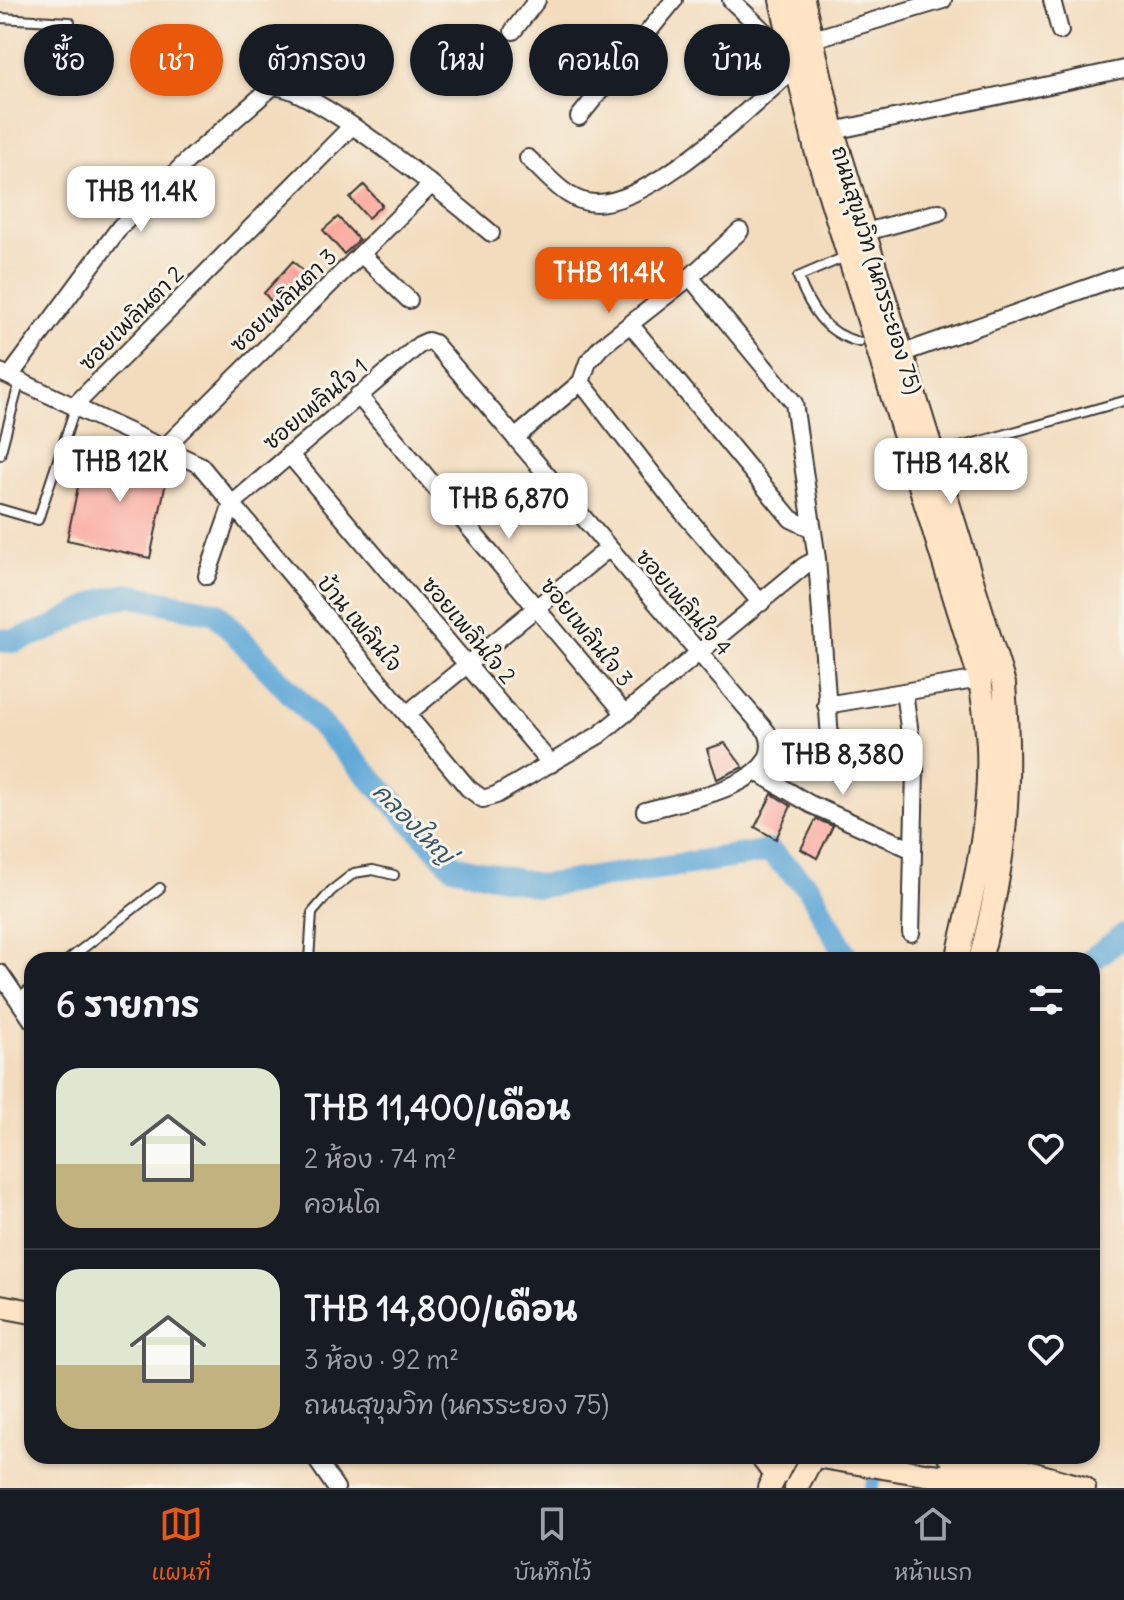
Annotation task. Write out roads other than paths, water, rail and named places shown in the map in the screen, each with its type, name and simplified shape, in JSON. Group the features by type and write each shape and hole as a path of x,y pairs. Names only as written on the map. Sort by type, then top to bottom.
{"street":[{"path":"513,31 537,0"},
{"path":"579,117 674,0"},
{"path":"528,158 578,200 598,203 616,201 647,187 681,164 793,63 731,0"},
{"name":"ถนนสุขุมวิท (นครระยอง 75)","path":"781,0 793,63 848,255 980,679 988,747 985,812 976,884 959,952"},
{"name":"ถนนสุขุมวิท (นครระยอง 75)","path":"803,0 833,131 1004,684 1010,753 1008,814 998,890 982,952"},
{"path":"810,40 943,0"},
{"path":"1052,0 1060,31"},
{"path":"833,131 1124,69"},
{"path":"164,448 76,404 10,376 120,227 188,160 267,90 279,85 352,126 432,184 491,233"},
{"name":"ซอยเพลินตา 2","path":"76,404 352,126"},
{"name":"ซอยเพลินตา 3","path":"164,448 432,184"},
{"path":"866,232 939,212"},
{"path":"515,438 581,382 592,355 690,277 740,231"},
{"path":"361,254 409,300"},
{"path":"903,353 1124,275"},
{"path":"690,277 794,403 817,559 831,752"},
{"path":"630,324 791,519 812,529"},
{"name":"ซอยเพลินใจ 1","path":"232,504 358,395 428,341"},
{"name":"ซอยเพลินใจ 4","path":"428,341 767,732 771,746 758,773"},
{"path":"581,382 674,502 761,603"},
{"name":"ซอยเพลินใจ 3","path":"358,395 538,606 625,714"},
{"path":"906,442 931,445"},
{"name":"บ้าน เพลินใจ","path":"164,448 208,472 468,788 483,799 551,764"},
{"name":"ซอยเพลินใจ 2","path":"289,454 469,663 551,764"},
{"path":"207,576 232,504"},
{"path":"407,714 609,548"},
{"path":"551,764 625,714 804,566 817,559"},
{"path":"826,705 980,679"},
{"path":"904,692 915,769 911,933"},
{"path":"645,811 745,781 758,773 810,804 913,850"},
{"path":"0,973 24,1009"},
{"path":"0,1306 24,1310"},
{"path":"320,1464 336,1488"},
{"path":"796,1488 810,1464"},
{"path":"864,1464 1048,1488"},
{"path":"999,1464 1084,1488"}],"lane":[{"path":"0,18 70,22"},
{"path":"848,255 798,277 813,311 828,328 859,342"},
{"path":"0,455 10,376"},
{"path":"931,445 1124,401"},
{"path":"0,509 38,520 76,404"},
{"path":"310,952 312,913 331,891 354,873 373,870 394,875"},
{"path":"78,952 160,888"},
{"path":"18,1000 24,995"}],"waterway":[{"name":"คลองใหญ่","path":"0,640 14,641 52,628 101,601 128,595 216,613 453,866 541,886 769,851 809,888 844,952"},
{"name":"คลองใหญ่","path":"1100,953 1124,935"},
{"path":"871,1488 879,1464"}]}
